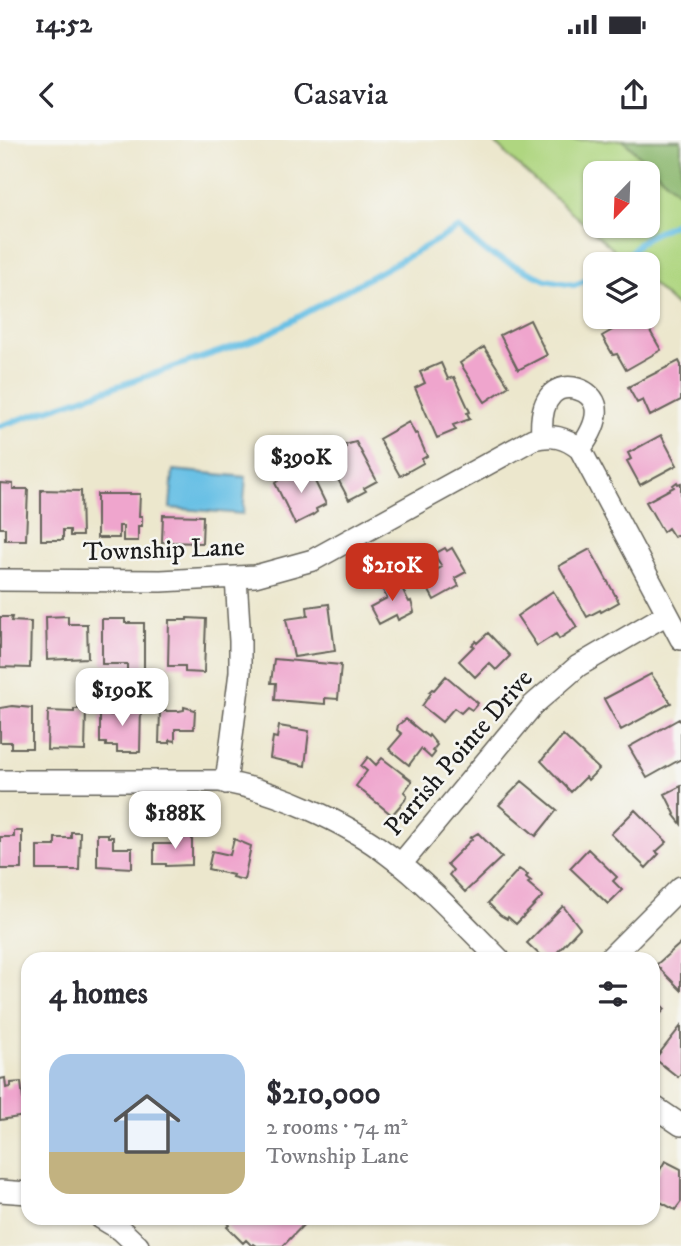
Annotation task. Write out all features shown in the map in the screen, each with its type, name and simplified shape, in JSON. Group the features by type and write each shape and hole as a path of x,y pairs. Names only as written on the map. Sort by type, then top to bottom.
{"street":[{"path":"580,449 590,433 596,408 591,398 581,390 570,387 558,390 550,396 543,413 542,436 561,437 580,449 681,639"},
{"name":"Township Lane","path":"0,580 161,581 255,576 313,559 542,436"},
{"path":"226,783 240,672 236,578"},
{"name":"Parrish Pointe Drive","path":"401,864 533,705 555,684 578,666 667,614"},
{"path":"0,780 226,783 296,803 350,831 401,864 492,952"},
{"path":"616,952 681,887"},
{"path":"660,1111 681,1125"},
{"path":"0,1191 21,1192"},
{"path":"113,1225 138,1246"}],"green space":[{"path":"492,140 623,140 645,161 583,161 583,223"},
{"path":"623,140 681,140 681,195 660,175 660,161 645,161"},
{"path":"660,175 681,195 681,311 660,291 660,252 616,252 600,238 660,238"}],"water":[{"path":"173,470 246,477 243,514 170,508"}],"building":[{"path":"530,320 547,355 518,370 500,335"},
{"path":"614,329 649,329 661,350 626,370 602,336"},
{"path":"484,347 509,386 485,402 460,363"},
{"path":"679,361 681,400 650,416 643,400 637,403 628,387"},
{"path":"441,363 448,379 454,377 470,412 467,413 470,419 453,425 456,430 437,438 415,388 425,383 420,372"},
{"path":"409,422 427,456 422,459 423,463 400,476 379,439"},
{"path":"661,435 677,465 640,485 627,461 631,459 628,453"},
{"path":"356,442 377,481 349,500 326,457 346,447 345,445"},
{"path":"309,469 326,504 316,509 317,512 313,515 295,524 275,483 283,477 290,478"},
{"path":"677,482 681,483 681,533 674,537 668,528 663,532 646,502 674,487"},
{"path":"0,483 13,484 13,489 28,489 26,540 5,540 5,528 0,528"},
{"path":"41,490 81,491 82,536 70,536 70,530 63,530 63,540 41,540"},
{"path":"97,494 140,494 139,516 142,516 142,526 138,526 138,541 123,541 123,526 119,526 119,538 97,538"},
{"path":"163,515 203,516 202,543 162,542"},
{"path":"445,548 447,551 452,548 466,572 455,578 459,586 434,600 422,578 442,567 434,554"},
{"path":"590,549 619,602 587,617 559,566"},
{"path":"396,576 409,602 411,601 414,612 398,620 396,615 379,624 370,607 387,598 380,585"},
{"path":"553,591 577,627 559,639 556,634 537,646 517,616"},
{"path":"329,604 335,651 294,657 286,619 308,616 307,607"},
{"path":"68,616 68,624 87,624 88,658 47,660 46,617"},
{"path":"0,617 12,617 11,621 31,622 30,668 0,667"},
{"path":"102,619 125,619 125,623 144,623 144,673 127,673 127,664 102,664"},
{"path":"206,619 204,673 185,672 185,666 168,666 169,620"},
{"path":"488,633 510,656 496,670 489,663 475,677 459,661 476,641 477,643"},
{"path":"274,659 341,665 338,699 325,698 325,704 275,700 276,683 271,683"},
{"path":"651,674 671,703 621,730 604,699"},
{"path":"446,676 478,703 472,710 467,707 461,713 454,708 442,722 422,706 431,693 429,692"},
{"path":"112,705 141,706 140,752 117,752 117,746 100,743 100,715 112,715"},
{"path":"184,707 195,710 194,729 175,729 175,741 159,743 160,711 179,711 184,710"},
{"path":"0,708 32,708 32,748 11,748 11,742 0,742"},
{"path":"74,709 86,709 85,751 47,750 48,711 74,712"},
{"path":"406,719 428,737 429,735 437,745 431,758 421,749 409,765 389,749 402,734 397,730 398,725"},
{"path":"679,719 681,759 647,778 629,747"},
{"path":"279,726 309,731 305,766 270,758 273,737 277,738"},
{"path":"563,735 599,769 571,792 541,761"},
{"path":"368,757 376,765 382,758 412,781 404,792 407,795 405,800 392,815 356,786 367,771 361,766"},
{"path":"522,781 557,810 536,836 499,805"},
{"path":"681,786 681,824 665,794"},
{"path":"635,810 667,842 656,852 659,854 646,868 611,834"},
{"path":"14,831 22,831 22,869 0,869 0,837 14,837"},
{"path":"71,832 80,832 79,870 37,870 37,846 55,846 55,838 71,838"},
{"path":"173,832 192,834 192,865 154,864 154,844 173,844"},
{"path":"478,833 502,857 465,892 449,875 453,870 447,864 472,839 470,838"},
{"path":"97,834 113,837 113,848 132,848 132,868 97,866"},
{"path":"234,839 251,846 244,880 208,869 212,851 230,855"},
{"path":"588,849 617,877 613,881 622,890 608,904 570,868"},
{"path":"519,869 528,875 526,877 531,881 528,883 543,896 516,924 508,917 507,919 500,915 488,903"},
{"path":"563,906 580,928 558,952 537,952 527,943"},
{"path":"681,943 681,990 660,969 660,961"},
{"path":"681,1026 681,1073 678,1077 660,1063 660,1053"},
{"path":"5,1078 6,1088 11,1087 11,1083 21,1082 21,1117 0,1120 0,1079"},
{"path":"665,1161 681,1169 681,1202 675,1210 660,1202 660,1170"},
{"path":"303,1225 283,1246 252,1246 246,1240 243,1243 227,1227"}],"waterway":[{"path":"632,252 648,236 681,220"},
{"path":"0,426 262,337 459,228 486,252 546,280 574,285 583,282"}]}
